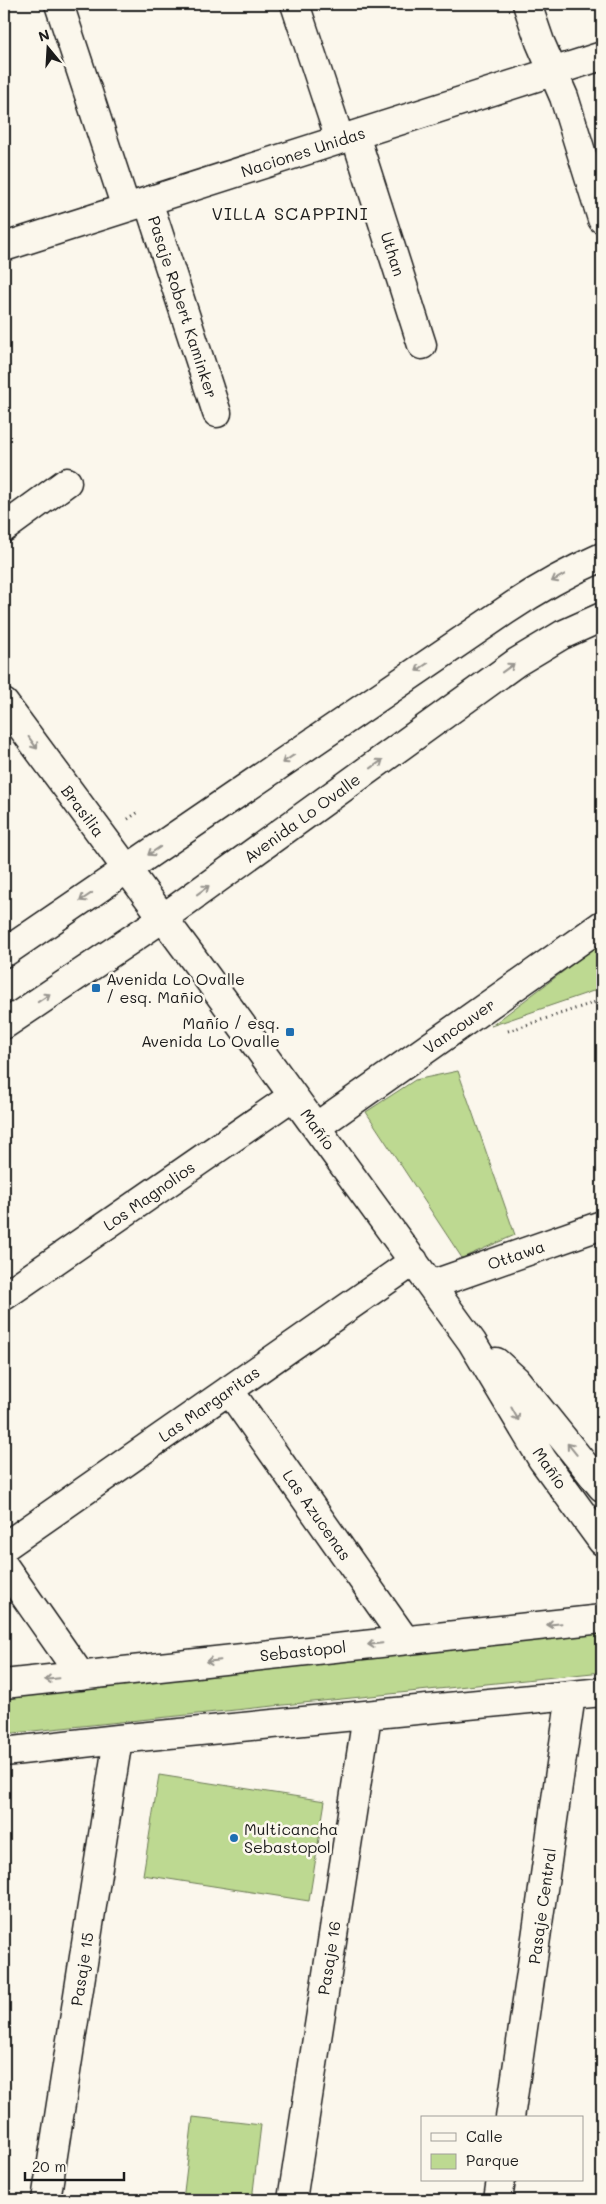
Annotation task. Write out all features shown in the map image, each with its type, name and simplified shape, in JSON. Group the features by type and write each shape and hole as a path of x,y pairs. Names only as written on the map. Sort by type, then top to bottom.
{"street":[{"name":"Pasaje Robert Kaminker","path":"59,4 217,413"},
{"name":"Uthan","path":"295,4 348,137 422,344"},
{"path":"527,4 540,42 564,98 602,219"},
{"name":"Naciones Unidas","path":"4,248 602,56"},
{"path":"4,528 67,482"},
{"path":"4,952 505,611 574,569 602,557"},
{"name":"Avenida Lo Ovalle","path":"4,1025 163,918 517,662 562,635 602,617"},
{"name":"Brasilia","path":"4,703 163,918"},
{"name":"Mañío","path":"163,918 472,1342 542,1458 602,1541"},
{"name":"Vancouver","path":"316,1127 602,925"},
{"name":"Los Magnolios","path":"4,1296 294,1096"},
{"name":"Ottawa","path":"431,1285 602,1226"},
{"name":"Las Margaritas","path":"4,1547 414,1261"},
{"name":"Mañío","path":"472,1342 516,1380 602,1487"},
{"name":"Las Azucenas","path":"229,1390 405,1640"},
{"path":"4,1566 81,1676"},
{"name":"Sebastopol","path":"4,1684 602,1619"},
{"path":"4,1752 118,1739 602,1692"},
{"name":"Pasaje Central","path":"510,2116 572,1695"},
{"name":"Pasaje 16","path":"292,2200 367,1716"},
{"name":"Pasaje 15","path":"46,2200 118,1739"},
{"path":"498,2200 501,2182"}],"green space":[{"path":"602,942 602,988 491,1026"},
{"path":"458,1071 515,1235 462,1258 366,1112 415,1080"},
{"path":"602,1633 602,1672 4,1734 4,1698"},
{"name":"Multicancha Sebastopol","path":"159,1775 325,1801 309,1901 143,1875"},
{"path":"193,2117 261,2125 252,2200 183,2200"}],"place":[{"name":"Avenida Lo Ovalle / esq. Mañio","path":"96,988"},
{"name":"Mañío / esq. Avenida Lo Ovalle","path":"290,1032"},
{"name":"Multicancha Sebastopol","path":"234,1838"}],"district":[{"name":"VILLA SCAPPINI","path":"290,214"}]}
